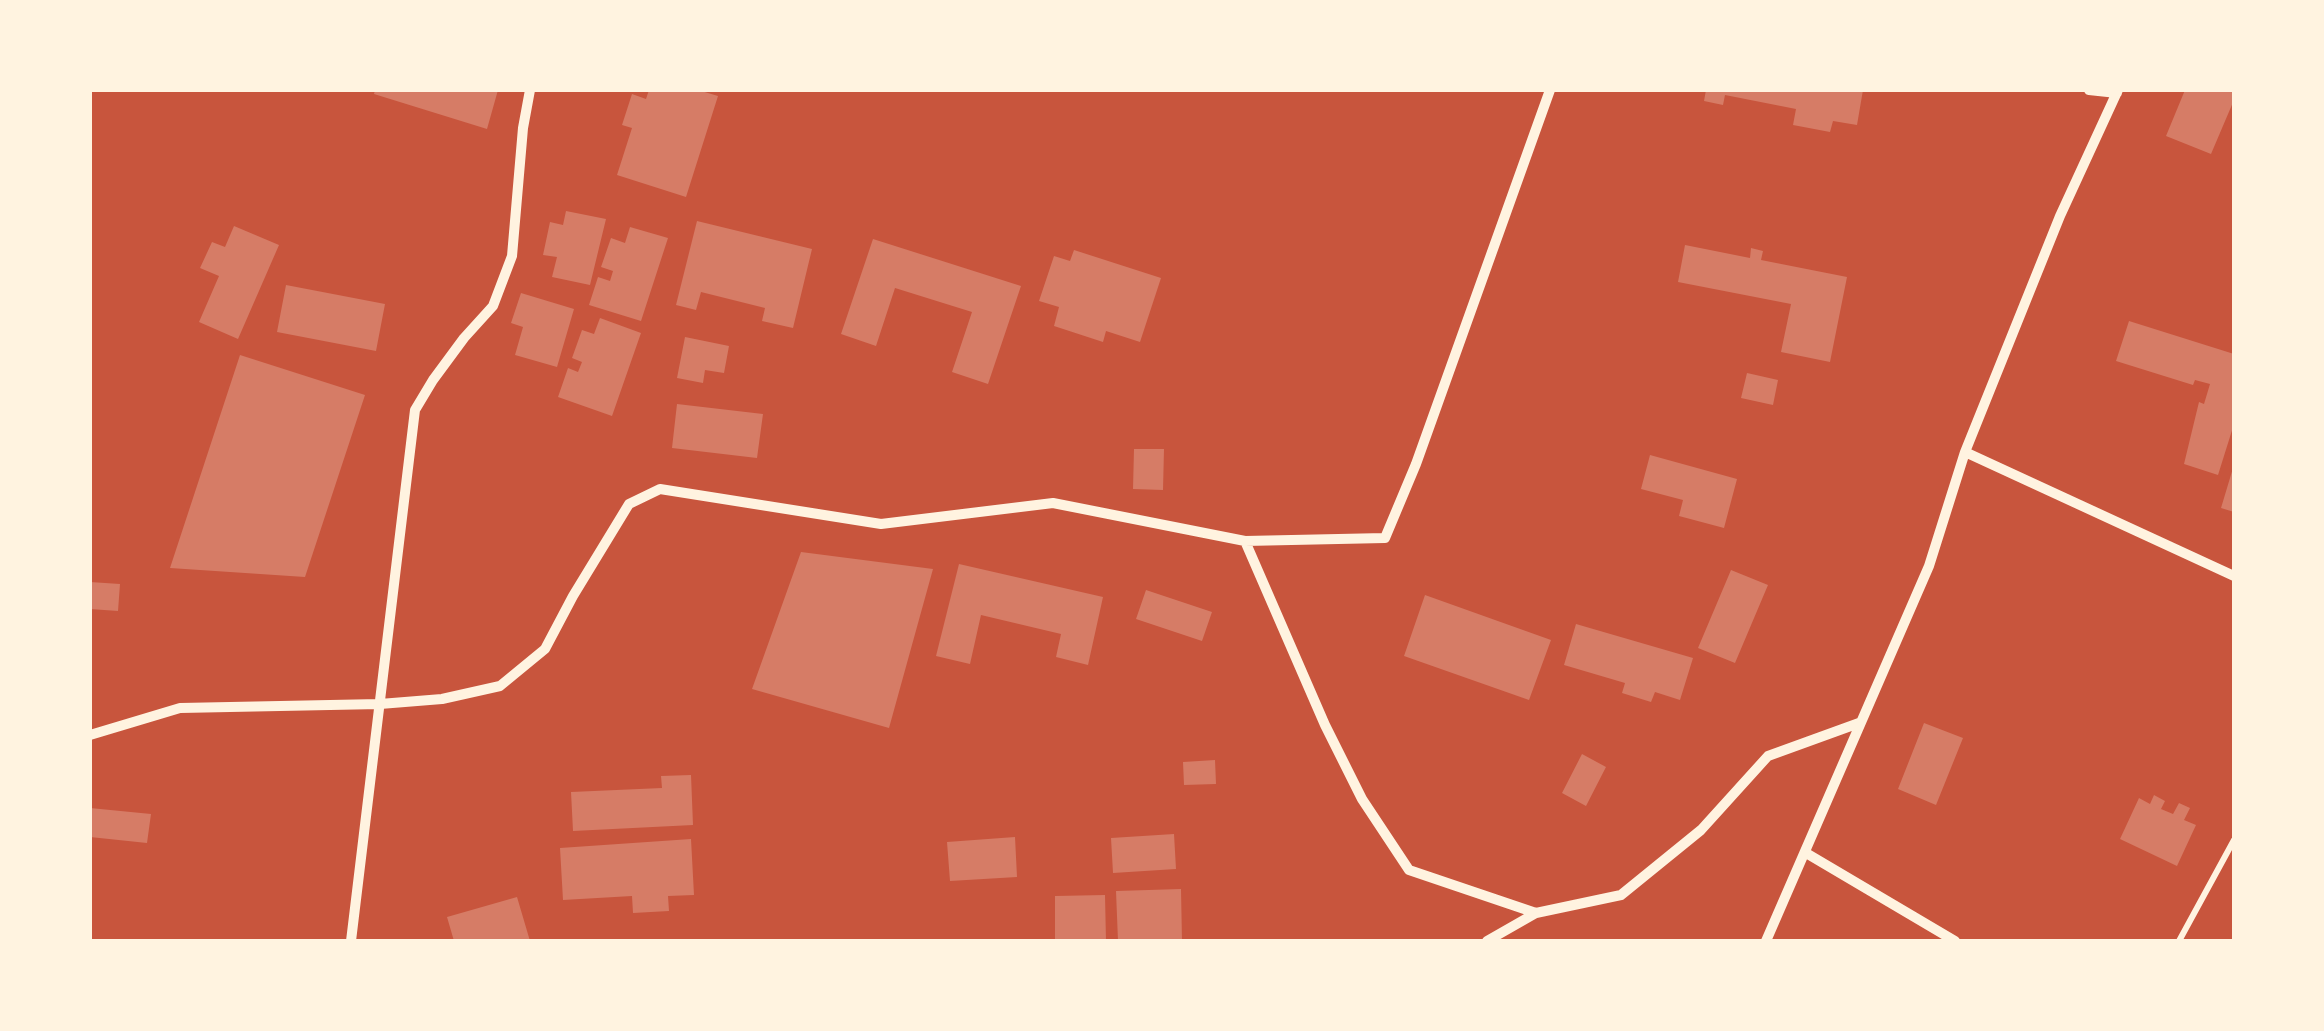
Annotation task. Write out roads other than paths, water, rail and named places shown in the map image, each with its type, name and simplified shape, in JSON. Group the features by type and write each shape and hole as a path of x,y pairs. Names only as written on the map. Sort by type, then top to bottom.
{"street":[{"path":"351,941 415,410 432,380 493,306 512,256 530,90"},
{"path":"90,735 180,708 380,704 442,699 500,686 545,649 572,596 629,504 660,490 881,524 1053,503 1245,541 1385,538 1416,464 1550,90"},
{"path":"1766,941 1930,566 1965,452 2060,216 2117,92 2089,90"},
{"path":"1965,452 2234,576"},
{"path":"1245,541 1325,725 1362,799 1409,870 1536,913"},
{"path":"1487,941 1536,913 1621,895 1700,830 1768,756 1859,723"},
{"path":"1806,853 1956,941"}]}
